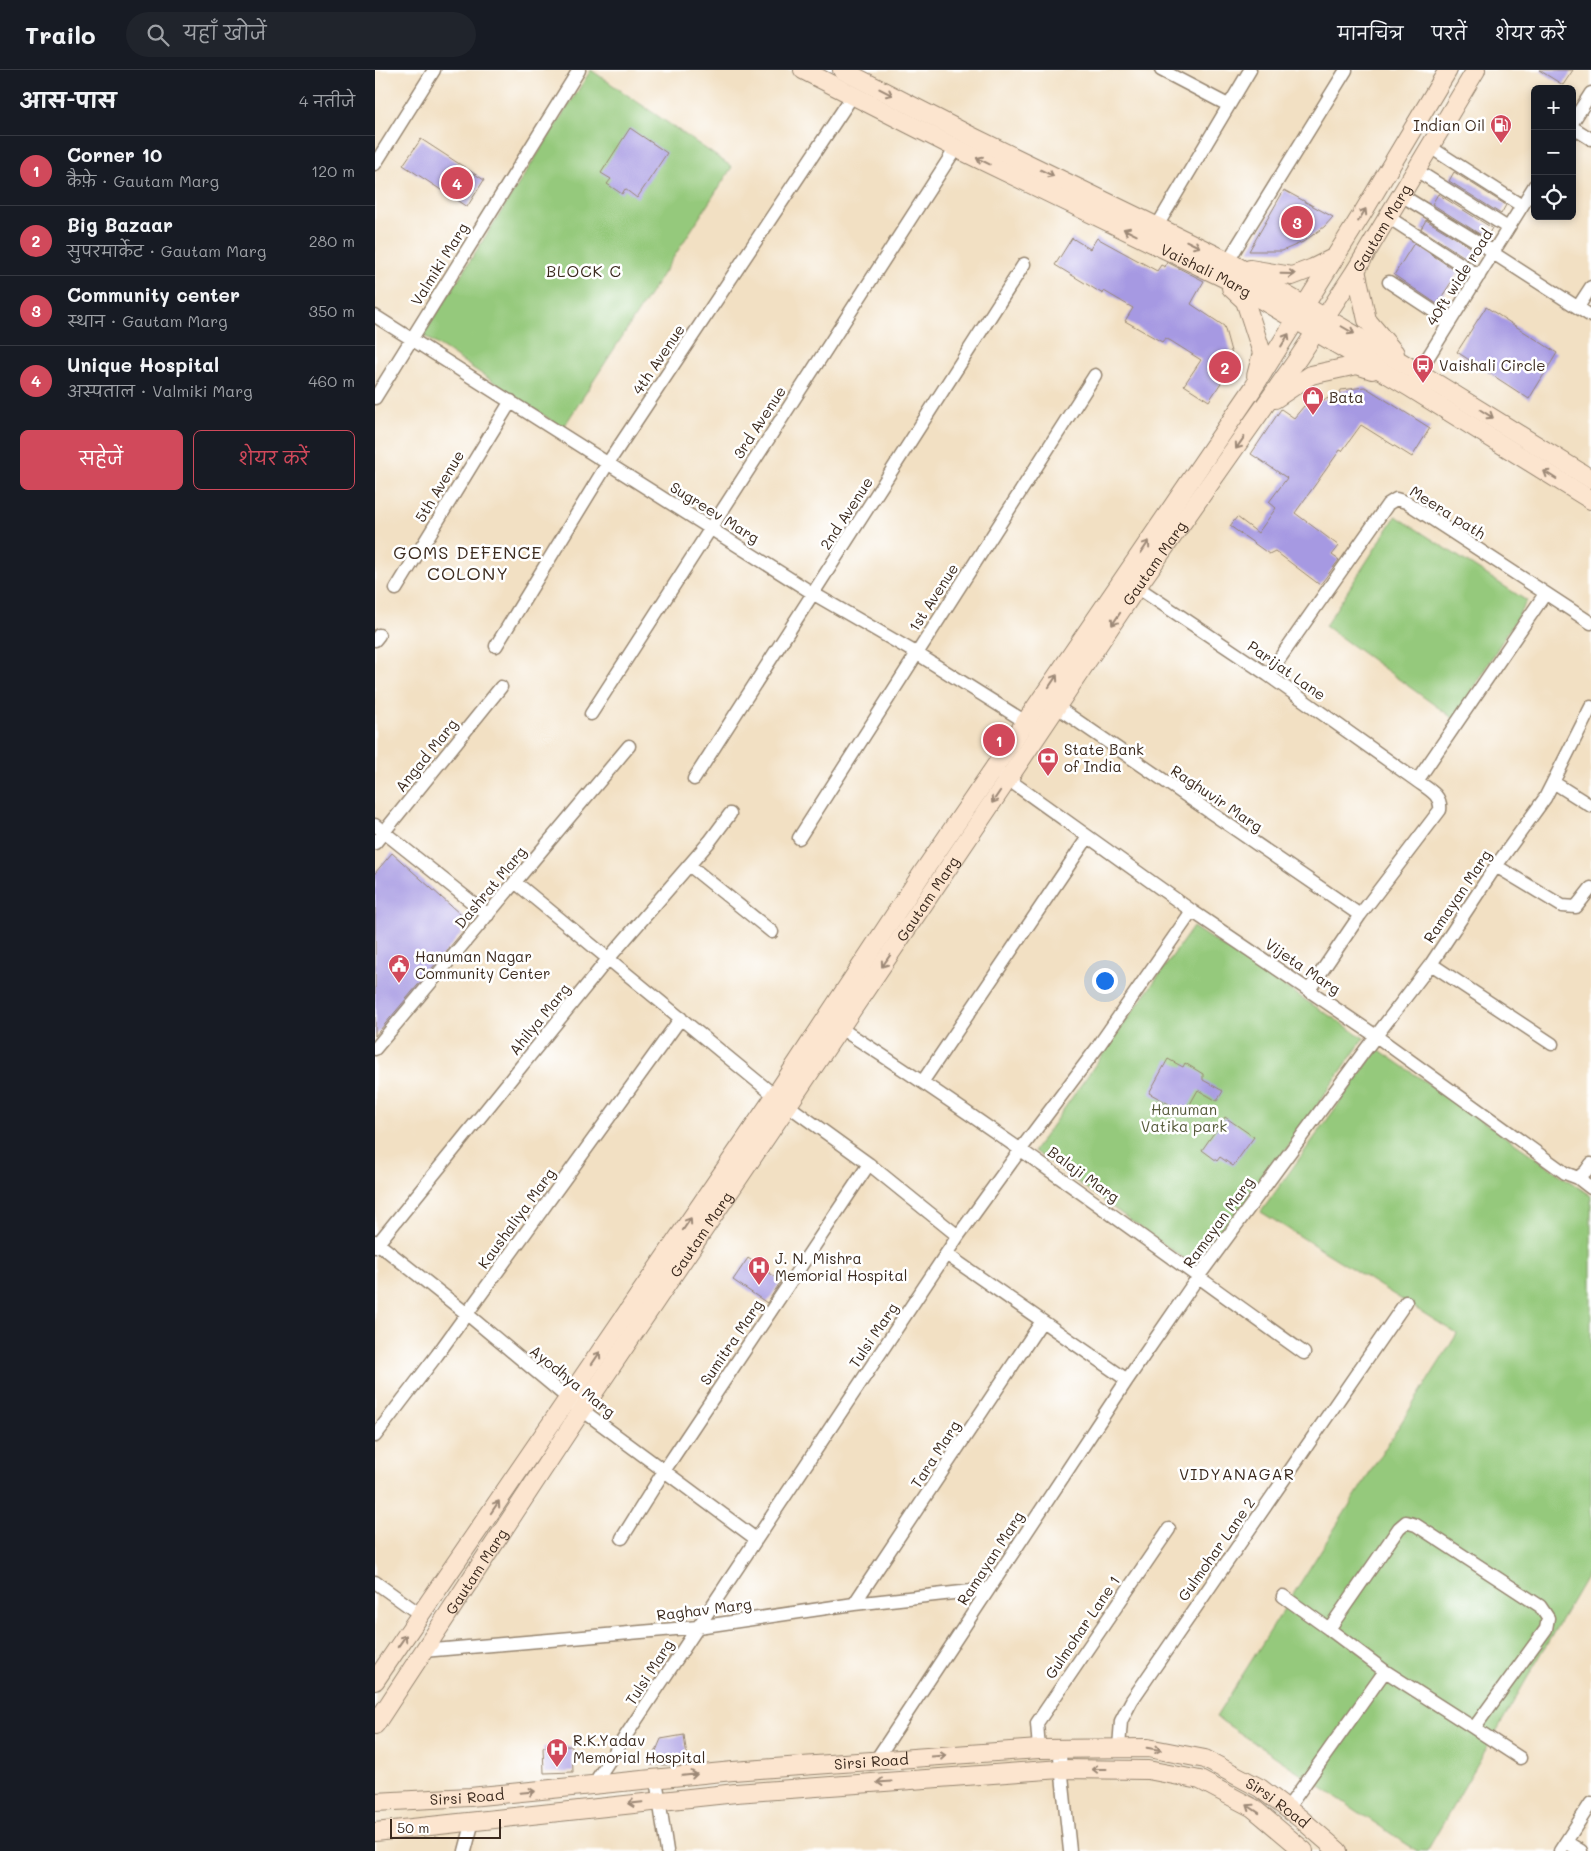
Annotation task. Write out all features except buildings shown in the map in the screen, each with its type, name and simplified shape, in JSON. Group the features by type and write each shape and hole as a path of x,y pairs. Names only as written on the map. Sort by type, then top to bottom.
{"street":[{"path":"375,164 434,70"},
{"name":"Valmiki Marg","path":"375,398 579,70"},
{"name":"Vaishali Marg","path":"803,70 838,75 971,136 1157,226 1321,324 1402,383 1591,500"},
{"path":"1161,70 1228,105"},
{"path":"1149,242 1250,70"},
{"path":"1229,268 1346,70"},
{"name":"Gautam Marg","path":"375,1681 575,1405 1033,726 1252,390 1336,256 1448,70"},
{"name":"Gautam Marg","path":"1033,726 1057,707 1137,587 1268,403 1355,270 1476,70"},
{"name":"Vaishali Marg","path":"838,75 853,95 956,148 1149,242 1229,268"},
{"path":"1576,117 1591,93"},
{"name":"4th Avenue","path":"496,646 608,463 853,95"},
{"path":"1414,126 1433,142 1522,206"},
{"path":"1576,130 1591,139"},
{"name":"3rd Avenue","path":"591,714 956,148"},
{"path":"1416,170 1508,228"},
{"name":"40ft wide road","path":"1402,383 1450,322 1531,191"},
{"path":"1401,195 1591,316"},
{"path":"1387,217 1479,276"},
{"path":"1229,268 1292,276 1336,256"},
{"name":"2nd Avenue","path":"694,779 1024,264"},
{"path":"1229,268 1245,302 1262,353 1252,390"},
{"path":"1355,270 1367,320 1412,368"},
{"path":"1389,282 1450,322"},
{"path":"1578,307 1591,287"},
{"name":"Sugreev Marg","path":"375,316 814,594 1033,726"},
{"name":"Vaishali Marg","path":"1321,324 1412,368 1591,480"},
{"path":"1268,403 1311,375 1357,364 1402,383"},
{"name":"1st Avenue","path":"799,838 1095,375"},
{"name":"5th Avenue","path":"396,589 511,401"},
{"name":"Meera path","path":"1268,675 1387,504 1396,499 1406,502 1591,623"},
{"name":"Parijat Lane","path":"1137,587 1268,675 1437,795 1441,803 1440,810 1360,915 1309,990"},
{"path":"1417,781 1545,594"},
{"name":"Angad Marg","path":"375,843 380,829 501,687"},
{"name":"Raghuvir Marg","path":"1057,707 1360,915"},
{"name":"Ramayan Marg","path":"876,1760 1127,1380 1198,1277 1431,964 1496,866 1545,798 1591,708"},
{"name":"Dashrat Marg","path":"375,1049 629,746"},
{"name":"Gautam Marg","path":"781,1100 840,1028 1001,774"},
{"name":"Vijeta Marg","path":"1001,774 1192,911 1376,1036 1565,1173 1578,1178 1591,1188"},
{"path":"1553,782 1591,806"},
{"name":"Ahilya Marg","path":"376,1244 608,959 730,814"},
{"path":"380,829 488,915"},
{"path":"923,1081 1088,837"},
{"path":"689,864 772,932"},
{"path":"1496,866 1562,906 1576,907 1591,888"},
{"path":"515,882 781,1100 869,1164 958,1236"},
{"name":"Tulsi Marg","path":"593,1785 958,1236 1097,1048 1192,911"},
{"path":"1431,964 1552,1044"},
{"name":"Kaushaliya Marg","path":"375,1436 467,1314 681,1018"},
{"name":"Balaji Marg","path":"840,1028 923,1081 1021,1149 1304,1352"},
{"name":"Sumitra Marg","path":"621,1538 869,1164"},
{"path":"1578,1178 1591,1164"},
{"name":"Ayodhya Marg","path":"376,1244 467,1314 575,1405 756,1539"},
{"path":"946,1254 1127,1380"},
{"name":"Gulmohar Lane 2","path":"1119,1747 1121,1721 1132,1700 1407,1302"},
{"name":"Tara Marg","path":"854,1604 1042,1321"},
{"name":"Gautam Marg","path":"375,1725 575,1405"},
{"path":"1329,1629 1399,1528 1406,1522 1415,1525 1540,1606 1548,1618 1546,1629 1474,1728"},
{"name":"Gulmohar Lane 1","path":"1039,1749 1037,1723 1169,1529"},
{"path":"375,1582 421,1615"},
{"name":"Raghav Marg","path":"423,1651 698,1627 854,1604 989,1589"},
{"path":"1283,1596 1385,1671 1520,1758"},
{"path":"1287,1809 1385,1671"},
{"path":"1059,1747 1070,1851"},
{"name":"Sirsi Road","path":"375,1802 470,1797 733,1771 1059,1747 1148,1748 1205,1759 1260,1788 1338,1851"},
{"name":"Sirsi Road","path":"375,1832 736,1793 1061,1769 1147,1770 1200,1780 1253,1808 1304,1851"},
{"path":"656,1779 667,1851"},
{"path":"1581,1851 1563,1847 1591,1803"},
{"path":"465,1851 473,1821"}],"green space":[{"path":"591,70 732,167 563,428 423,335"},
{"path":"1396,516 1527,601 1454,719 1325,626"},
{"name":"Hanuman Vatika park","path":"1193,927 1364,1038 1201,1271 1034,1151"},
{"path":"1378,1049 1591,1196 1591,1568 1427,1851 1417,1851 1216,1717 1457,1334 1261,1212"}],"place":[{"name":"Indian Oil","path":"1501,144"},
{"name":"Unique Hospital","path":"457,183"},
{"name":"Community center","path":"1297,222"},
{"name":"Big Bazaar","path":"1225,367"},
{"name":"Vaishali Circle","path":"1423,384"},
{"name":"Bata","path":"1313,416"},
{"name":"Corner 10","path":"999,740"},
{"name":"State Bank of India","path":"1048,777"},
{"name":"Hanuman Nagar Community Center","path":"399,984"},
{"name":"J. N. Mishra Memorial Hospital","path":"759,1286"},
{"name":"R.K.Yadav Memorial Hospital","path":"557,1768"}],"district":[{"name":"BLOCK C","path":"584,270"},
{"name":"GOMS DEFENCE COLONY","path":"468,562"},
{"name":"VIDYANAGAR","path":"1237,1473"}]}
